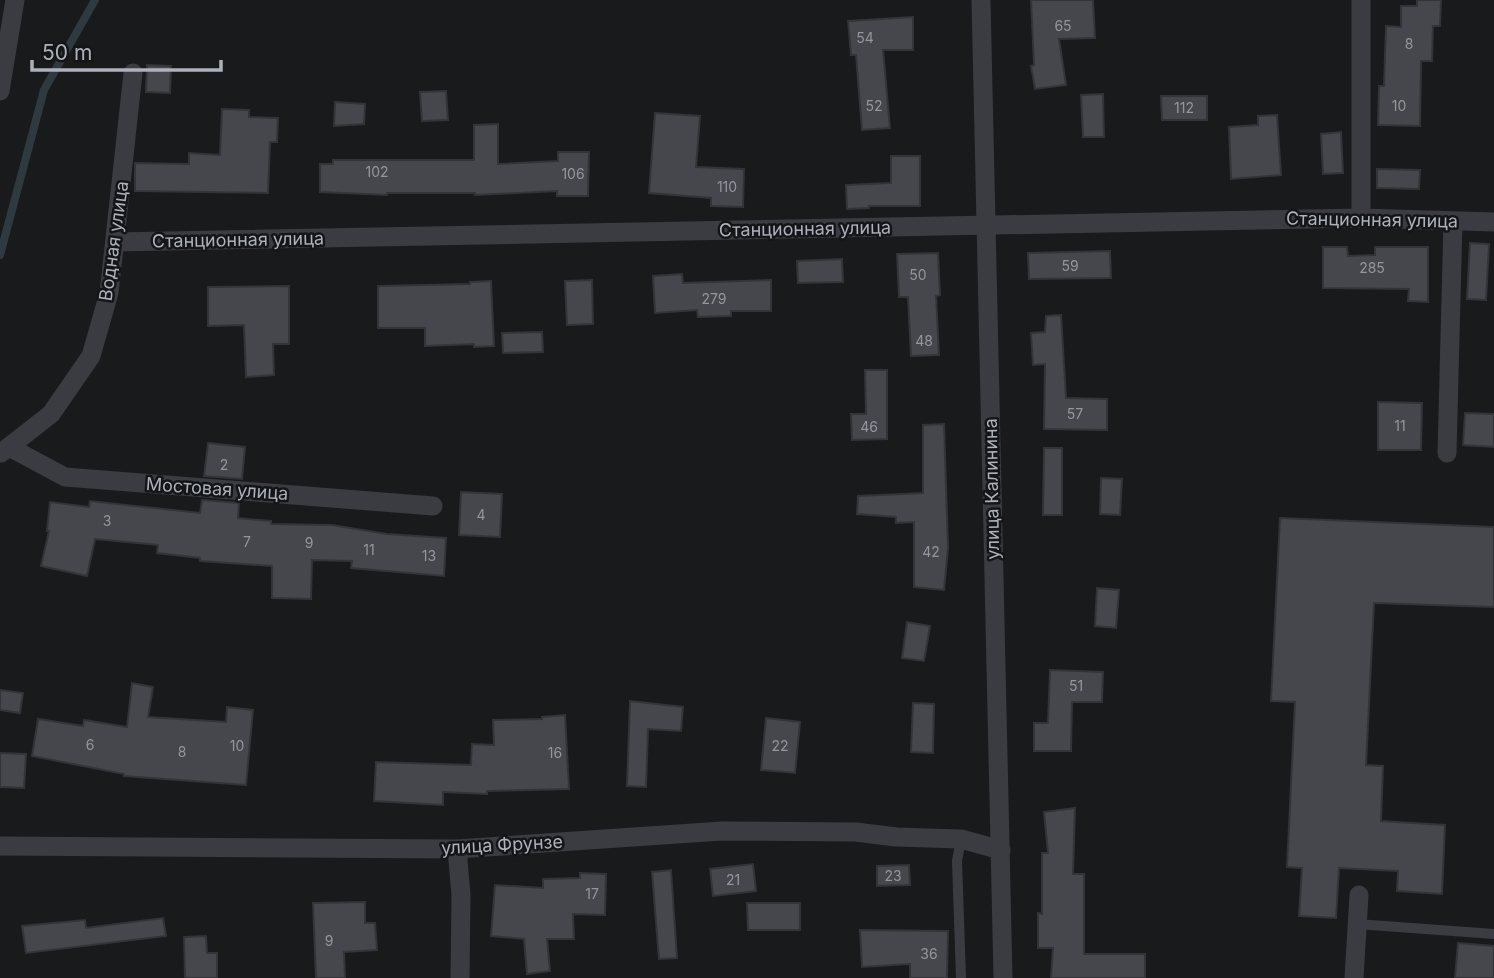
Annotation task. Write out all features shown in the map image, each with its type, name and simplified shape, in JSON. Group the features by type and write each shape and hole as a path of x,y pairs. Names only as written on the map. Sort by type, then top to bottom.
{"street":[{"path":"0,91 15,0"},
{"name":"улица Калинина","path":"981,0 1003,978"},
{"path":"1361,0 1361,218"},
{"name":"Водная улица","path":"5,450 51,414 91,356 109,293 133,73"},
{"name":"Станционная улица","path":"116,242 1361,218 1494,222"},
{"path":"1447,453 1453,221"},
{"name":"Мостовая улица","path":"5,450 65,477 433,506"},
{"name":"улица Фрунзе","path":"0,846 457,849 722,831 856,832 896,837 961,839 1001,850"},
{"path":"457,849 461,895 460,978"},
{"path":"1354,978 1359,895"}],"lane":[{"path":"961,839 957,861 961,978"},
{"path":"1357,924 1494,934"}],"building":[{"path":"1031,0 1093,0 1095,38 1059,39 1066,85 1035,89 1031,66 1034,65"},
{"path":"1417,0 1441,0 1440,26 1433,26 1432,61 1421,61 1420,126 1378,125 1379,86 1384,86 1386,26 1401,27 1401,6 1417,6"},
{"path":"913,17 913,50 883,50 890,128 862,130 856,55 851,55 848,21"},
{"path":"147,65 171,66 170,93 146,92"},
{"path":"446,91 448,120 422,121 420,92"},
{"path":"1103,94 1104,137 1083,137 1081,95"},
{"path":"1161,96 1207,96 1207,120 1162,120"},
{"path":"335,102 365,104 364,124 334,126"},
{"path":"222,109 249,110 249,117 278,118 277,142 270,142 268,193 135,191 135,163 189,164 189,153 220,155"},
{"path":"655,113 700,116 696,167 744,169 743,207 711,206 711,198 649,193"},
{"path":"1277,115 1281,175 1231,179 1229,127 1258,125 1258,116"},
{"path":"498,124 498,164 558,161 558,152 589,152 588,196 557,196 557,191 475,195 320,192 320,164 333,164 333,160 474,160 474,125"},
{"path":"1341,132 1343,173 1323,174 1321,134"},
{"path":"891,156 920,156 920,206 847,209 846,185 891,183"},
{"path":"1377,169 1420,170 1419,189 1377,188"},
{"path":"1470,243 1489,244 1486,300 1467,299"},
{"path":"1323,247 1347,247 1348,256 1375,255 1375,247 1428,247 1428,302 1408,301 1409,289 1323,288"},
{"path":"1110,251 1111,278 1029,279 1028,253"},
{"path":"938,253 940,295 936,296 939,355 911,356 908,297 899,297 897,254"},
{"path":"842,259 843,282 798,283 797,261"},
{"path":"682,274 683,283 771,280 771,311 731,311 731,316 698,317 697,310 655,313 653,276"},
{"path":"592,280 593,324 567,325 565,281"},
{"path":"491,281 494,346 425,346 425,328 378,328 378,286"},
{"path":"289,286 289,344 273,344 274,375 246,377 244,325 208,326 208,287"},
{"path":"1061,315 1066,398 1107,399 1107,430 1044,429 1045,364 1033,365 1031,333 1045,332 1046,316"},
{"path":"542,332 543,352 503,353 502,333"},
{"path":"865,370 887,370 887,439 852,440 851,414 866,414"},
{"path":"1378,402 1422,403 1421,450 1378,450"},
{"path":"1465,413 1494,414 1494,447 1463,445"},
{"path":"944,424 948,548 944,590 914,587 914,522 896,523 896,517 857,514 858,496 923,493 923,425"},
{"path":"208,443 245,447 242,479 204,476"},
{"path":"1044,448 1062,448 1062,515 1043,515"},
{"path":"1101,478 1122,479 1120,515 1100,514"},
{"path":"461,492 502,494 500,537 459,535"},
{"path":"202,500 239,503 238,518 271,521 271,524 332,525 387,534 446,538 444,576 351,568 352,561 312,560 311,599 272,598 272,566 200,561 200,558 157,553 158,545 95,539 87,576 41,566 49,531 50,502 89,507 90,501 200,513"},
{"path":"1280,518 1494,527 1494,607 1374,603 1366,765 1383,766 1381,821 1445,825 1442,894 1397,891 1398,871 1339,868 1336,918 1299,916 1302,868 1287,867 1295,702 1271,701"},
{"path":"1097,588 1119,590 1116,628 1095,626"},
{"path":"907,622 930,626 924,661 902,658"},
{"path":"1050,670 1103,672 1102,702 1072,702 1071,751 1034,751 1034,723 1048,723"},
{"path":"132,683 153,687 148,717 226,722 227,707 253,710 246,785 124,776 32,756 38,719 83,726 84,720 127,727"},
{"path":"0,690 23,693 20,713 0,710"},
{"path":"630,701 683,707 681,731 648,729 646,787 627,786"},
{"path":"913,703 934,704 933,753 911,752"},
{"path":"565,715 569,789 487,791 487,794 443,792 443,805 374,801 376,762 471,765 472,744 494,745 493,720 542,719"},
{"path":"766,718 800,722 795,773 761,770"},
{"path":"0,753 26,754 24,788 0,787"},
{"path":"1075,808 1073,874 1084,874 1084,954 1145,954 1145,978 1051,978 1053,948 1038,948 1038,913 1042,914 1042,853 1048,853 1044,812"},
{"path":"753,864 756,891 713,896 710,869"},
{"path":"909,865 910,885 877,886 877,866"},
{"path":"671,870 677,958 659,959 652,872"},
{"path":"580,873 606,874 605,915 573,914 574,939 547,939 550,971 527,974 524,939 491,936 495,885 543,888 543,879 580,878"},
{"path":"365,902 365,923 375,923 377,950 344,952 345,978 316,978 313,903"},
{"path":"747,903 800,903 800,930 748,930"},
{"path":"163,918 166,936 26,953 22,926 85,920 86,928"},
{"path":"860,930 948,931 947,978 910,978 910,964 862,967"},
{"path":"206,936 207,953 217,953 217,978 185,978 184,937"},
{"path":"1458,943 1494,946 1494,978 1455,978"}],"waterway":[{"path":"0,255 44,90 95,0"}]}
